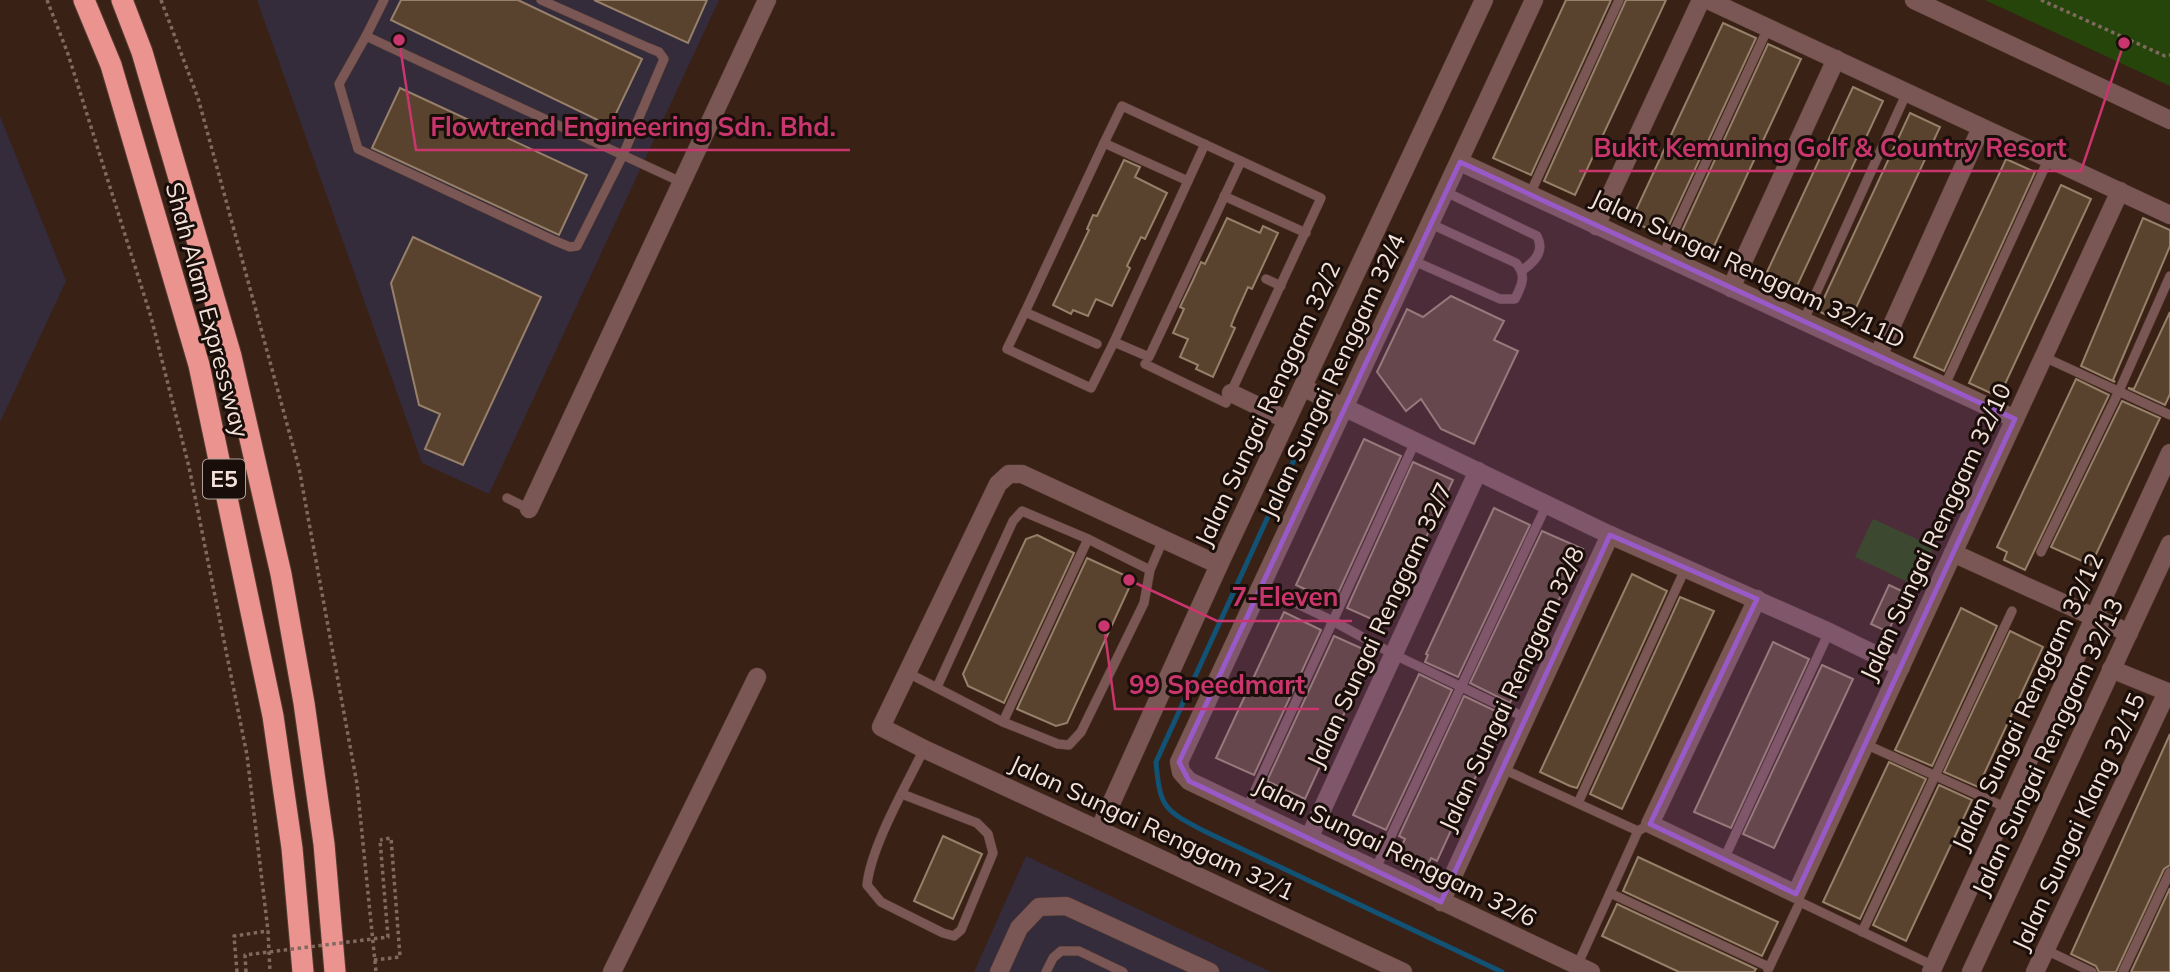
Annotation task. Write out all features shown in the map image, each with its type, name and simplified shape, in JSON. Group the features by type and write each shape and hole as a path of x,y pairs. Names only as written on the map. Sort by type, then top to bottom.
{"highway":[{"name":"Shah Alam Expressway","path":"84,0 111,65 202,378 273,716 292,848 303,972"},
{"name":"Shah Alam Expressway","path":"122,0 142,52 231,356 281,574 304,703 324,844 335,972"}],"street":[{"path":"529,509 767,0"},
{"name":"Jalan Sungai Renggam 32/2","path":"1099,830 1219,565 1484,0"},
{"name":"Jalan Sungai Renggam 32/4","path":"1181,772 1180,762 1534,0"},
{"path":"1595,226 1700,0"},
{"path":"1708,0 2170,215"},
{"path":"1914,0 2170,120"},
{"path":"1731,289 1836,59"},
{"path":"1878,356 1981,128"},
{"name":"Jalan Sungai Renggam 32/11D","path":"1460,162 2015,419"},
{"name":"Jalan Sungai Renggam 32/10","path":"1798,898 1865,744 2120,191"},
{"path":"1304,388 1610,535 1757,599 1901,667"},
{"path":"1231,393 1287,420"},
{"name":"Jalan Sungai Renggam 32/12","path":"1933,969 2170,453"},
{"name":"Jalan Sungai Renggam 32/7","path":"1309,838 1478,471"},
{"path":"908,673 998,484 1009,474 1022,474 1219,565"},
{"name":"Jalan Sungai Renggam 32/8","path":"1441,902 1610,535"},
{"name":"Jalan Sungai Renggam 32/13","path":"1971,972 2118,672 2129,633 2170,544"},
{"path":"1953,553 2129,633"},
{"path":"1757,599 1644,828 1724,859 1798,898"},
{"path":"2118,672 2168,693"},
{"name":"Jalan Sungai Renggam 32/1","path":"908,673 881,727 1403,972"},
{"path":"612,972 757,677"},
{"name":"Jalan Sungai Klang 32/15","path":"2035,972 2168,693"},
{"name":"Jalan Sungai Renggam 32/6","path":"1181,772 1189,781 1584,969"},
{"path":"999,972 1019,928 1039,906 1066,906 1210,972"}],"lane":[{"path":"384,0 339,84 358,149 570,247 577,246 585,233 623,155 664,59 659,52 541,0"},
{"path":"1530,194 1619,0"},
{"path":"1662,257 1768,28"},
{"path":"366,36 681,182"},
{"path":"1803,322 1907,92"},
{"path":"1145,364 1226,403 1321,198 1205,144 1122,106 1007,349 1091,388 1205,144"},
{"path":"1104,143 1188,181"},
{"path":"1944,387 2049,158"},
{"path":"1114,342 1149,357 1241,161"},
{"path":"1446,192 1537,236 1541,243 1538,256 1523,270"},
{"path":"1224,196 1306,233"},
{"path":"1414,261 1500,299 1515,299 1523,282 1523,270 1516,263 1431,224"},
{"path":"2041,552 2119,391 2170,276"},
{"path":"1266,279 1281,286"},
{"path":"1025,312 1097,344"},
{"path":"2044,357 2170,415"},
{"path":"1247,808 1416,440"},
{"path":"507,498 529,509"},
{"path":"1375,871 1547,504"},
{"path":"937,687 1013,521 1022,511 1088,539 1150,570"},
{"path":"1003,722 1088,539"},
{"path":"908,673 1003,722 1069,746 1081,732 1144,603 1150,570 1163,540"},
{"path":"1578,803 1686,567"},
{"path":"1262,587 1526,718"},
{"path":"1862,932 2012,611"},
{"path":"1724,859 1829,632"},
{"path":"1865,744 2007,808"},
{"path":"902,794 976,823 988,834 993,853 961,930 954,936 881,902 867,885 869,866 902,794 924,749"},
{"path":"1503,769 1578,803 1644,828 1610,893 1584,969"},
{"path":"2123,972 2170,872"},
{"path":"1610,893 1768,970 1798,898 1933,969"},
{"path":"2046,950 2092,972"},
{"path":"1046,972 1053,958 1062,951 1079,951 1123,972"}],"path":[{"path":"47,0 68,54 151,317 189,467 247,755 268,931 270,972"},
{"path":"161,0 198,98 299,468 357,784 376,972"},
{"path":"2041,0 2165,56 2170,55"},
{"path":"246,972 245,955 388,937 380,840 391,838 400,957 374,960"},
{"path":"237,972 234,936 268,931"}],"highlighted area":[{"path":"1460,162 2015,419 1796,894 1650,824 1757,599 1610,535 1441,902 1189,781 1179,762"}],"shaded area":[{"path":"257,0 719,0 489,494 422,463"},
{"path":"0,116 66,281 0,422"},
{"path":"1026,856 1271,972 974,972"}],"green space":[{"path":"1985,0 2170,0 2170,86"},
{"path":"1873,519 1934,547 1916,586 1855,557"}],"building":[{"path":"401,0 518,0 642,59 610,126 391,20"},
{"path":"594,0 707,0 688,43"},
{"path":"1566,0 1611,0 1531,175 1493,158"},
{"path":"1626,0 1666,0 1575,195 1544,181"},
{"path":"1723,23 1756,38 1664,236 1631,221"},
{"path":"1768,44 1801,59 1709,257 1677,242"},
{"path":"1853,87 1883,101 1791,299 1761,285"},
{"path":"400,88 587,175 559,235 372,148"},
{"path":"1910,113 1940,127 1848,325 1818,311"},
{"path":"2006,159 2035,172 1944,371 1914,357"},
{"path":"1124,160 1140,167 1135,177 1167,193 1145,239 1141,237 1112,306 1096,299 1088,316 1073,310 1071,314 1053,305 1089,230 1087,229 1093,215 1097,216"},
{"path":"2061,185 2091,199 1999,397 1969,383"},
{"path":"1227,218 1260,233 1263,226 1278,233 1252,289 1248,287 1231,326 1235,328 1213,377 1196,369 1198,365 1180,357 1188,339 1173,333 1184,309 1180,307 1201,262 1205,264"},
{"path":"2143,218 2170,230 2170,246 2113,380 2115,382 2081,366"},
{"path":"413,237 541,297 463,465 425,449 440,414 419,405 391,283"},
{"path":"1451,296 1504,321 1494,340 1518,351 1474,444 1441,429 1421,399 1406,411 1377,372 1407,309 1423,317"},
{"path":"2170,312 2170,394 2165,405 2128,388 2134,389"},
{"path":"2076,379 2109,395 2025,570 2004,560 2007,552 1997,547"},
{"path":"2122,401 2160,418 2091,565 2051,547"},
{"path":"1364,439 1401,456 1334,602 1296,585"},
{"path":"1413,462 1453,480 1385,625 1347,608"},
{"path":"1494,508 1530,525 1458,677 1425,662 1428,655 1426,654"},
{"path":"1542,531 1583,549 1510,703 1470,683"},
{"path":"1037,535 1074,553 1004,703 968,686 963,674 1026,539"},
{"path":"1087,558 1124,575 1129,588 1067,723 1056,726 1017,709"},
{"path":"1632,574 1667,591 1577,788 1540,772"},
{"path":"1889,585 1906,593 1888,632 1871,624"},
{"path":"1680,597 1714,611 1622,809 1590,794"},
{"path":"1961,608 1997,626 1932,766 1895,750"},
{"path":"1284,612 1321,630 1254,775 1216,758"},
{"path":"2010,631 2043,647 1978,787 1944,772"},
{"path":"1334,636 1372,653 1305,799 1267,781"},
{"path":"1773,642 1809,659 1731,828 1694,812"},
{"path":"1822,665 1853,679 1774,848 1743,834"},
{"path":"1419,674 1452,690 1386,830 1353,815"},
{"path":"1464,696 1504,715 1437,861 1431,858 1425,872 1396,858 1405,839 1399,836"},
{"path":"2170,734 2170,865 2164,869 2116,972 2099,972 2096,966 2071,954"},
{"path":"1889,762 1926,779 1860,919 1823,902"},
{"path":"1939,785 1972,800 1906,941 1873,925"},
{"path":"943,836 982,854 953,919 914,901"},
{"path":"1638,857 1778,922 1762,956 1623,891"},
{"path":"2170,888 2170,972 2131,972"},
{"path":"1617,904 1756,969 1754,972 1679,972 1602,936"}],"waterway":[{"path":"1313,418 1156,762 1162,799 1172,812 1204,831 1502,972"}],"place":[{"name":"Flowtrend Engineering Sdn. Bhd.","path":"399,40"},
{"name":"Bukit Kemuning Golf & Country Resort","path":"2124,43"},
{"name":"7-Eleven","path":"1129,580"},
{"name":"99 Speedmart","path":"1104,626"}]}
